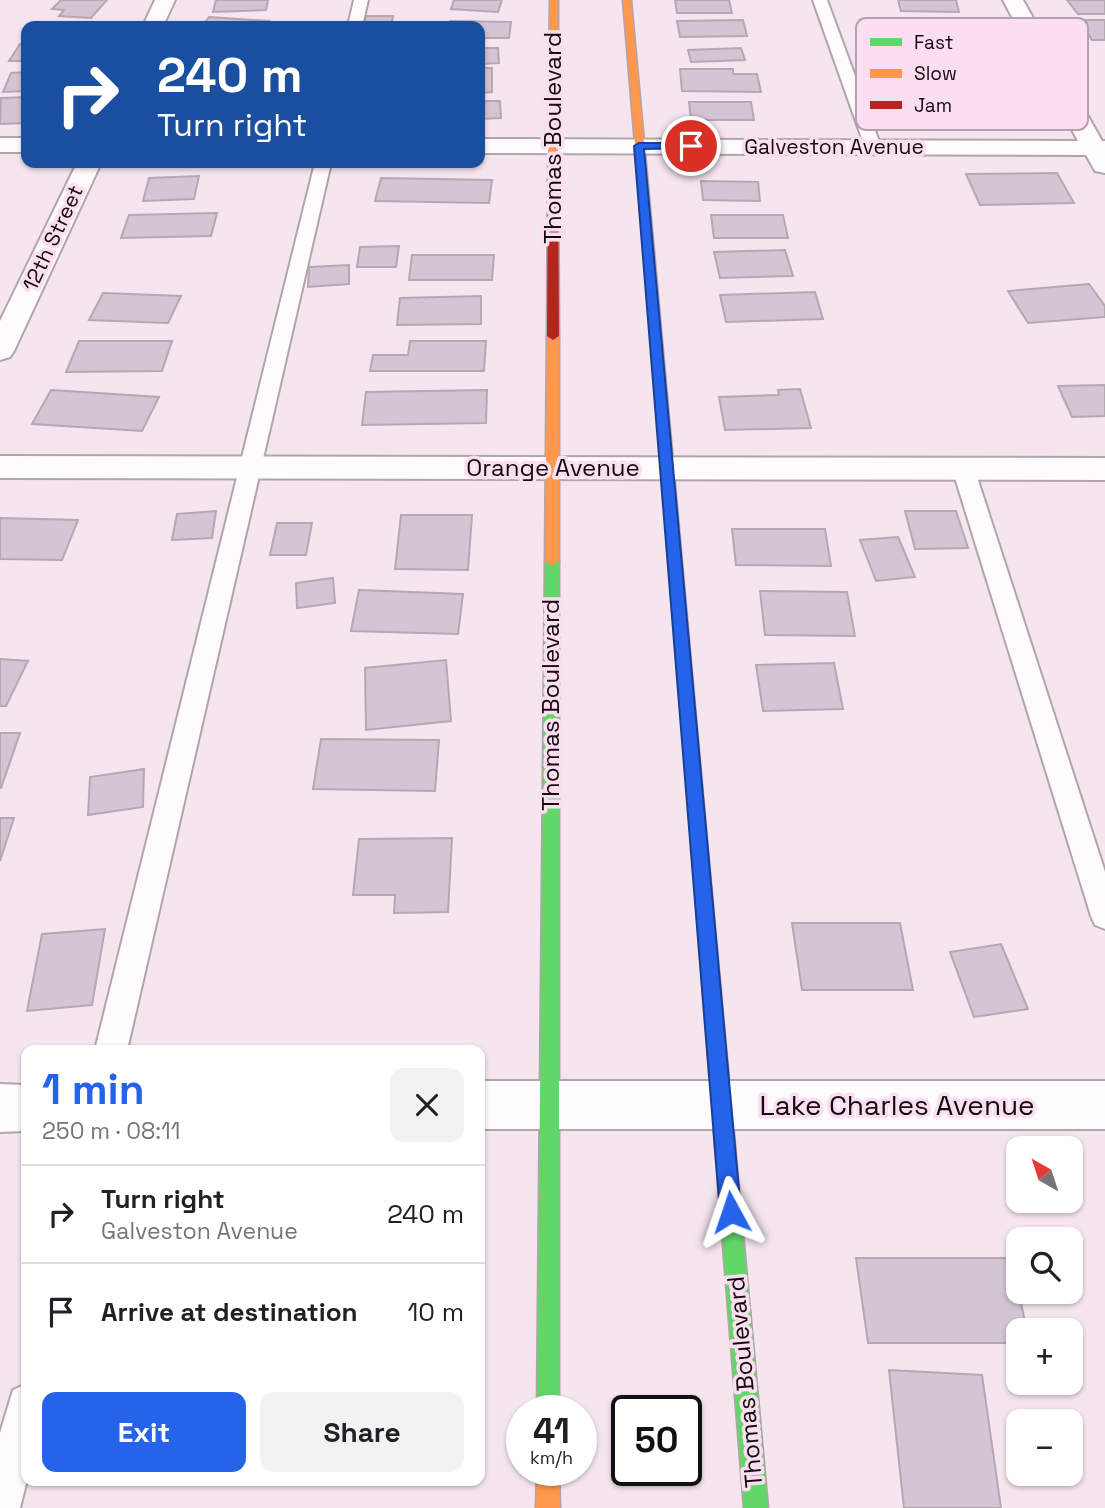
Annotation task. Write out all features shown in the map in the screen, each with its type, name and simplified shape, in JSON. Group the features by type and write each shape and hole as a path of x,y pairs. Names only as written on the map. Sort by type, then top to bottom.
{"main road":[{"name":"Thomas Boulevard","path":"548,1395 554,0"},
{"name":"Thomas Boulevard","path":"626,0 756,1508"},
{"path":"548,1486 548,1508"}],"street":[{"path":"155,21 165,0"},
{"path":"1013,0 1023,18"},
{"path":"1087,130 1101,155"},
{"path":"0,145 21,145"},
{"name":"Galveston Avenue","path":"485,146 873,147 1101,155"},
{"name":"12th Street","path":"0,351 87,168"},
{"name":"Orange Avenue","path":"0,467 1105,469"},
{"name":"Lake Charles Avenue","path":"485,1105 1105,1105"},
{"path":"0,1108 21,1108"}],"lane":[{"path":"356,21 361,0"},
{"path":"820,0 856,100"},
{"path":"867,130 873,147"},
{"path":"112,1045 322,168"},
{"path":"963,468 1105,916"},
{"path":"1,1508 21,1424"}],"building":[{"path":"61,0 107,0 91,18 59,16 64,10 52,9"},
{"path":"216,0 268,0 266,10 213,12"},
{"path":"454,0 502,0 498,12 451,9"},
{"path":"675,0 729,0 732,13 677,13"},
{"path":"898,0 956,0 959,12 901,11"},
{"path":"1067,0 1105,0 1105,14 1078,14"},
{"path":"366,16 393,16 392,21 365,21"},
{"path":"209,17 269,21 206,21"},
{"path":"743,20 747,36 680,37 677,21"},
{"path":"1088,20 1105,20 1105,40 1092,40 1088,34"},
{"path":"485,22 511,22 509,38 485,38"},
{"path":"20,44 21,44 21,61 9,61"},
{"path":"485,48 498,48 499,63 485,64"},
{"path":"741,48 745,60 691,62 688,50"},
{"path":"485,68 492,68 492,92 485,93"},
{"path":"680,69 733,69 733,74 757,74 761,92 682,91"},
{"path":"21,72 21,91 3,92 11,73"},
{"path":"21,97 21,123 0,124 1,98"},
{"path":"485,101 500,101 501,118 485,119"},
{"path":"689,102 751,102 754,120 691,120"},
{"path":"1057,173 1074,203 980,205 966,174"},
{"path":"199,176 194,199 143,201 149,178"},
{"path":"381,178 492,180 489,203 375,201"},
{"path":"701,181 758,182 760,201 703,200"},
{"path":"217,213 211,236 121,238 129,215"},
{"path":"711,215 783,215 788,238 714,238"},
{"path":"399,246 396,267 357,267 360,247"},
{"path":"785,250 793,276 720,278 714,252"},
{"path":"412,255 494,255 492,280 409,280"},
{"path":"349,265 349,284 308,287 309,267"},
{"path":"1089,284 1105,306 1105,317 1028,323 1008,291"},
{"path":"815,292 823,319 726,322 720,295"},
{"path":"103,293 181,296 168,323 89,320"},
{"path":"481,296 481,324 397,325 400,298"},
{"path":"79,341 172,341 162,371 66,372"},
{"path":"410,341 486,341 484,371 370,371 373,355 408,355"},
{"path":"1105,385 1105,416 1072,417 1058,386"},
{"path":"800,389 811,428 725,430 719,397 779,395 778,390"},
{"path":"51,390 159,397 142,431 32,424"},
{"path":"487,390 486,423 362,425 366,392"},
{"path":"216,511 212,538 172,540 177,514"},
{"path":"905,511 956,511 968,548 915,549"},
{"path":"401,515 472,515 468,570 395,569"},
{"path":"0,518 78,520 62,560 0,559"},
{"path":"277,523 312,523 306,555 270,555"},
{"path":"732,529 825,529 831,566 736,565"},
{"path":"898,537 915,577 876,581 860,540"},
{"path":"333,578 335,603 297,608 296,583"},
{"path":"359,590 463,594 458,634 351,631"},
{"path":"760,591 847,592 855,636 765,635"},
{"path":"0,659 28,661 6,706 0,706"},
{"path":"446,660 451,721 366,730 365,668"},
{"path":"834,663 843,709 763,711 756,665"},
{"path":"0,733 20,733 1,788 0,788"},
{"path":"321,739 439,740 435,791 313,789"},
{"path":"144,769 143,807 88,815 90,777"},
{"path":"0,818 14,818 0,861"},
{"path":"452,838 448,912 394,913 395,895 353,895 359,839"},
{"path":"792,923 900,923 913,990 802,990"},
{"path":"105,929 92,1005 27,1011 42,934"},
{"path":"1001,944 1028,1009 974,1017 950,952"},
{"path":"856,1258 1006,1258 1006,1304 1021,1304 1024,1318 1006,1318 1006,1343 868,1343"},
{"path":"889,1370 982,1375 1001,1508 904,1508"}],"traffic: fast":[{"path":"649,252 700,852"},
{"path":"548,1395 552,561"},
{"path":"725,1146 756,1508"}],"traffic: slow":[{"path":"553,173 554,0"},
{"path":"627,0 649,252"},
{"path":"552,561 553,336"},
{"path":"700,852 725,1146"},
{"path":"548,1486 548,1508"}],"traffic: jam":[{"path":"553,173 553,336"}],"route":[{"path":"691,146 639,146 731,1212"}]}
